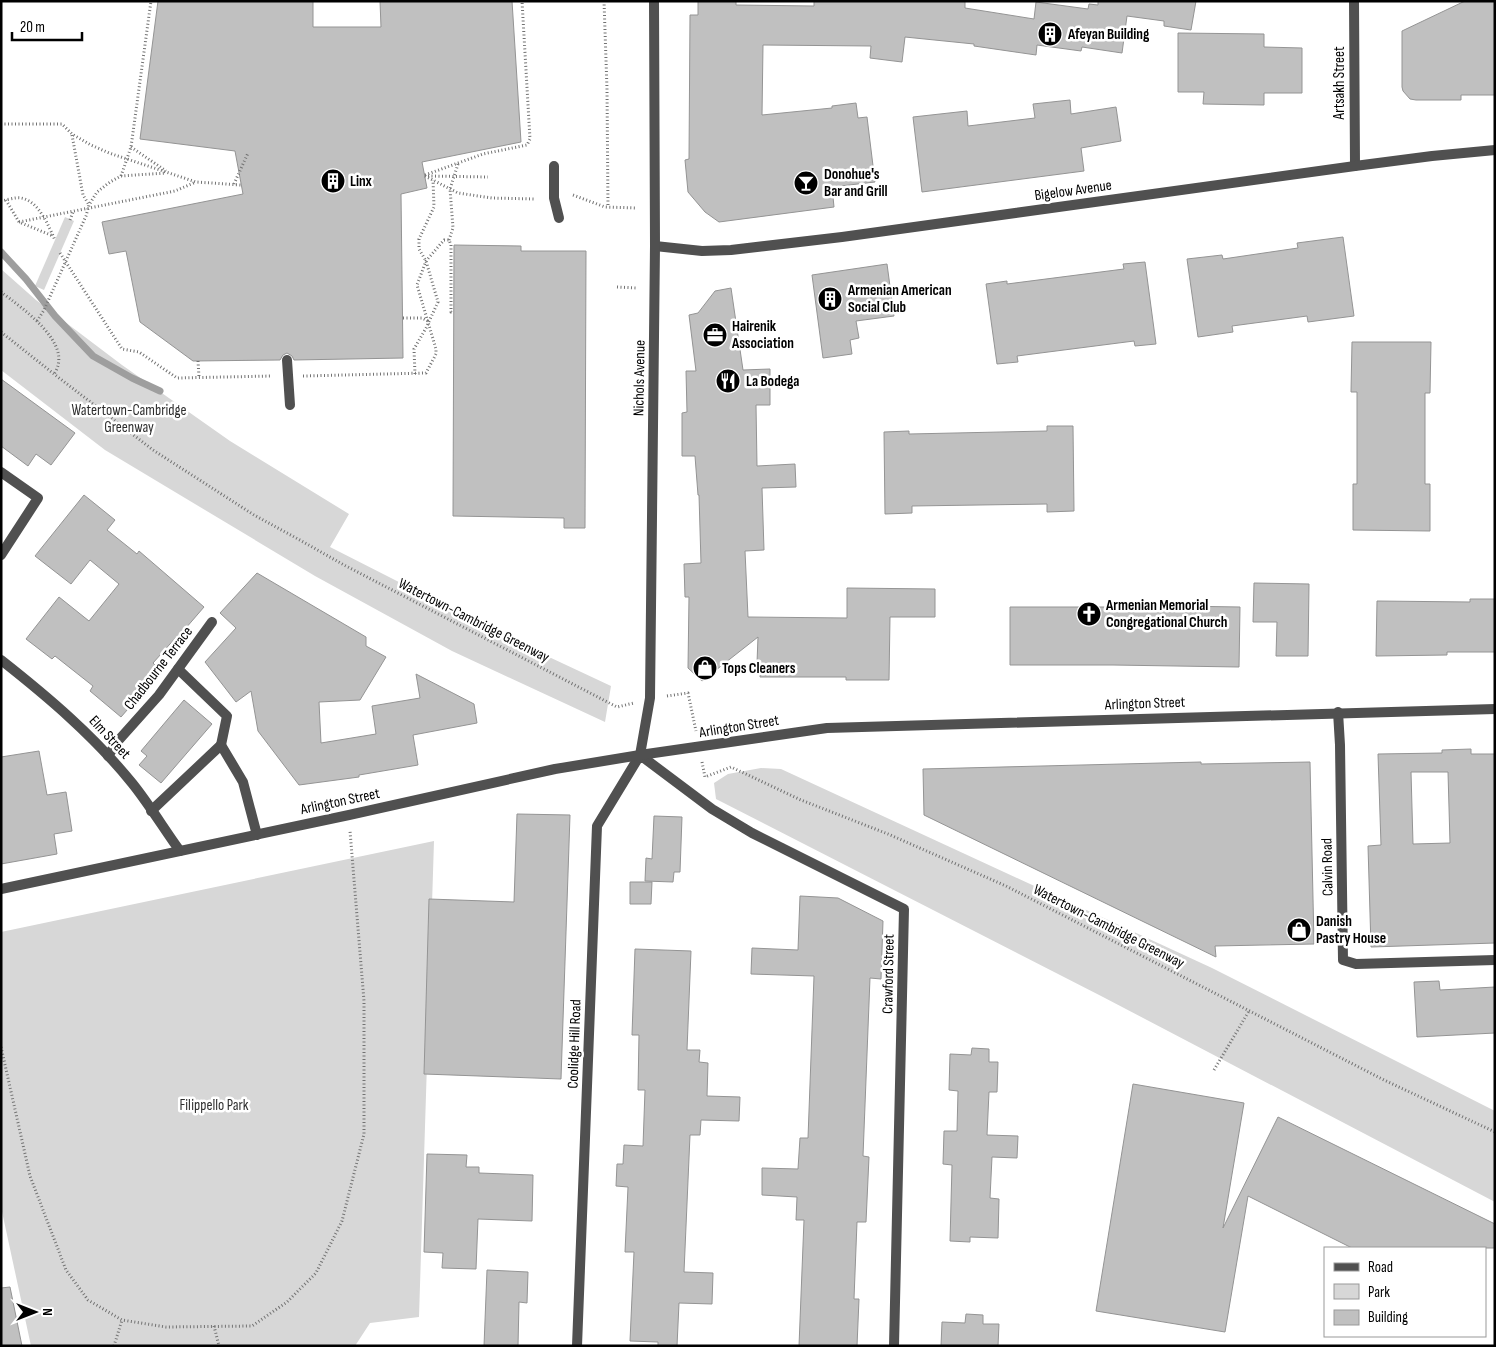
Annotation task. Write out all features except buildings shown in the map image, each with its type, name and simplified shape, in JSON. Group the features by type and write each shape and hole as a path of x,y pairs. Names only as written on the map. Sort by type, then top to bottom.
{"street":[{"name":"Nichols Avenue","path":"640,755 650,698 655,246 654,1"},
{"name":"Artsakh Street","path":"1354,1 1355,166"},
{"name":"Bigelow Avenue","path":"655,246 702,250 731,250 851,236 1355,166 1495,150"},
{"path":"554,166 554,198 559,218"},
{"path":"287,360 290,405"},
{"path":"1,472 38,498 1,555"},
{"name":"Chadbourne Terrace","path":"108,756 117,742 159,696 212,622"},
{"name":"Elm Street","path":"1,660 74,721 108,756 132,784 180,851"},
{"path":"151,811 221,745 227,716 178,669"},
{"name":"Arlington Street","path":"1,889 257,835 554,769 827,728 1495,709"},
{"name":"Calvin Road","path":"1338,712 1343,960 1356,964 1495,960"},
{"path":"221,745 243,782 257,835"},
{"name":"Crawford Street","path":"640,755 712,809 752,832 904,908 894,1346"},
{"name":"Coolidge Hill Road","path":"577,1346 597,826 640,755"}],"path":[{"path":"121,176 131,147 151,1"},
{"path":"425,176 483,154 529,143 522,1"},
{"path":"604,1 608,207"},
{"path":"1,124 62,124 72,134 91,145 126,159 196,182 241,185"},
{"path":"72,134 83,195 89,207"},
{"path":"131,147 168,173"},
{"path":"234,184 248,153"},
{"path":"454,312 451,312 453,258 449,240 452,228 450,189 458,163"},
{"path":"37,321 44,310 97,192 121,176 168,173"},
{"path":"425,176 488,177"},
{"path":"425,176 458,193 476,197 535,199"},
{"path":"415,374 414,349 438,302 426,261 419,249 418,239 434,207 433,180"},
{"path":"19,222 175,191 196,182"},
{"path":"572,195 608,207 637,208"},
{"path":"21,198 27,200 34,204 44,218 55,238 19,222 3,201 21,198"},
{"path":"70,220 73,212"},
{"path":"60,253 122,349 139,352 177,378 415,374 426,373 436,354 417,285 426,261 444,240 449,240"},
{"path":"618,287 637,288"},
{"path":"1,292 37,321 55,344 58,368 54,374"},
{"path":"403,318 422,318 428,321"},
{"name":"Watertown-Cambridge Greenway","path":"1,332 154,450 254,516 617,707"},
{"path":"198,361 199,377"},
{"path":"650,698 688,692"},
{"name":"Watertown-Cambridge Greenway","path":"705,777 731,767 801,800 888,834 1006,886 1384,1080 1495,1132"},
{"path":"1,1047 30,1176 66,1270 88,1300 122,1320 166,1327 252,1326 287,1302 316,1272 342,1221 364,1134 364,1001 349,815"},
{"path":"1214,1070 1249,1011"},
{"path":"114,1346 122,1320"},
{"path":"214,1326 218,1346"}],"green space":[{"path":"65,217 74,221 44,290 35,286"},
{"name":"Watertown-Cambridge Greenway","path":"1,269 36,300 122,365 230,441 349,514 330,547 517,642 611,686 605,722 452,651 315,576 105,450 1,370"},
{"path":"761,768 781,769 1212,968 1495,1111 1495,1202 1103,997 716,799 714,783 728,774"},
{"name":"Filippello Park","path":"434,841 419,1317 370,1323 355,1346 31,1346 1,1207 1,932"}],"waterway":[{"path":"1,252 26,279 55,316 93,356 160,391"}],"place":[{"name":"Afeyan Building","path":"1050,34"},
{"name":"Linx","path":"333,181"},
{"name":"Donohue's Bar and Grill","path":"806,183"},
{"name":"Armenian American Social Club","path":"830,299"},
{"name":"Hairenik Association","path":"715,335"},
{"name":"La Bodega","path":"728,381"},
{"name":"Armenian Memorial Congregational Church","path":"1089,614"},
{"name":"Tops Cleaners","path":"705,668"},
{"name":"Danish Pastry House","path":"1299,930"}]}
